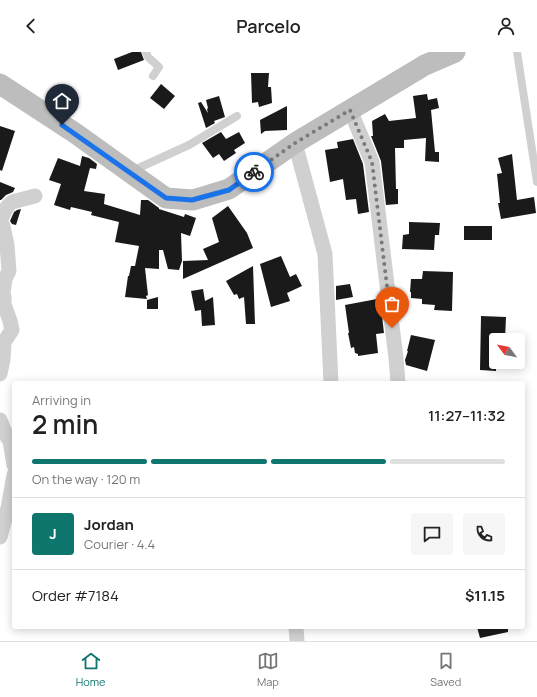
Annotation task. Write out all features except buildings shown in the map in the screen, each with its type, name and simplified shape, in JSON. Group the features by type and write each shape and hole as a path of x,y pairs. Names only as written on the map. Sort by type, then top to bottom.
{"main road":[{"path":"0,84 75,133 166,198 192,200 229,190 295,143 425,65 455,52"}],"street":[{"path":"350,110 372,162 398,381"},
{"path":"295,143 325,254 331,381"},
{"path":"0,374 3,360 4,342 12,330 4,304 3,292 5,279 9,271 7,245 3,226 0,222 7,207 12,202 35,196"},
{"path":"0,420 10,441 12,453"},
{"path":"0,537 12,486"},
{"path":"296,629 297,641"}],"lane":[{"path":"146,52 159,67 153,76"},
{"path":"517,52 537,182"},
{"path":"130,172 189,145 237,116"}],"way so far":[{"path":"254,172 295,143 350,110 372,162 392,328"}],"route":[{"path":"62,125 166,198 192,200 229,190 254,172"}]}
